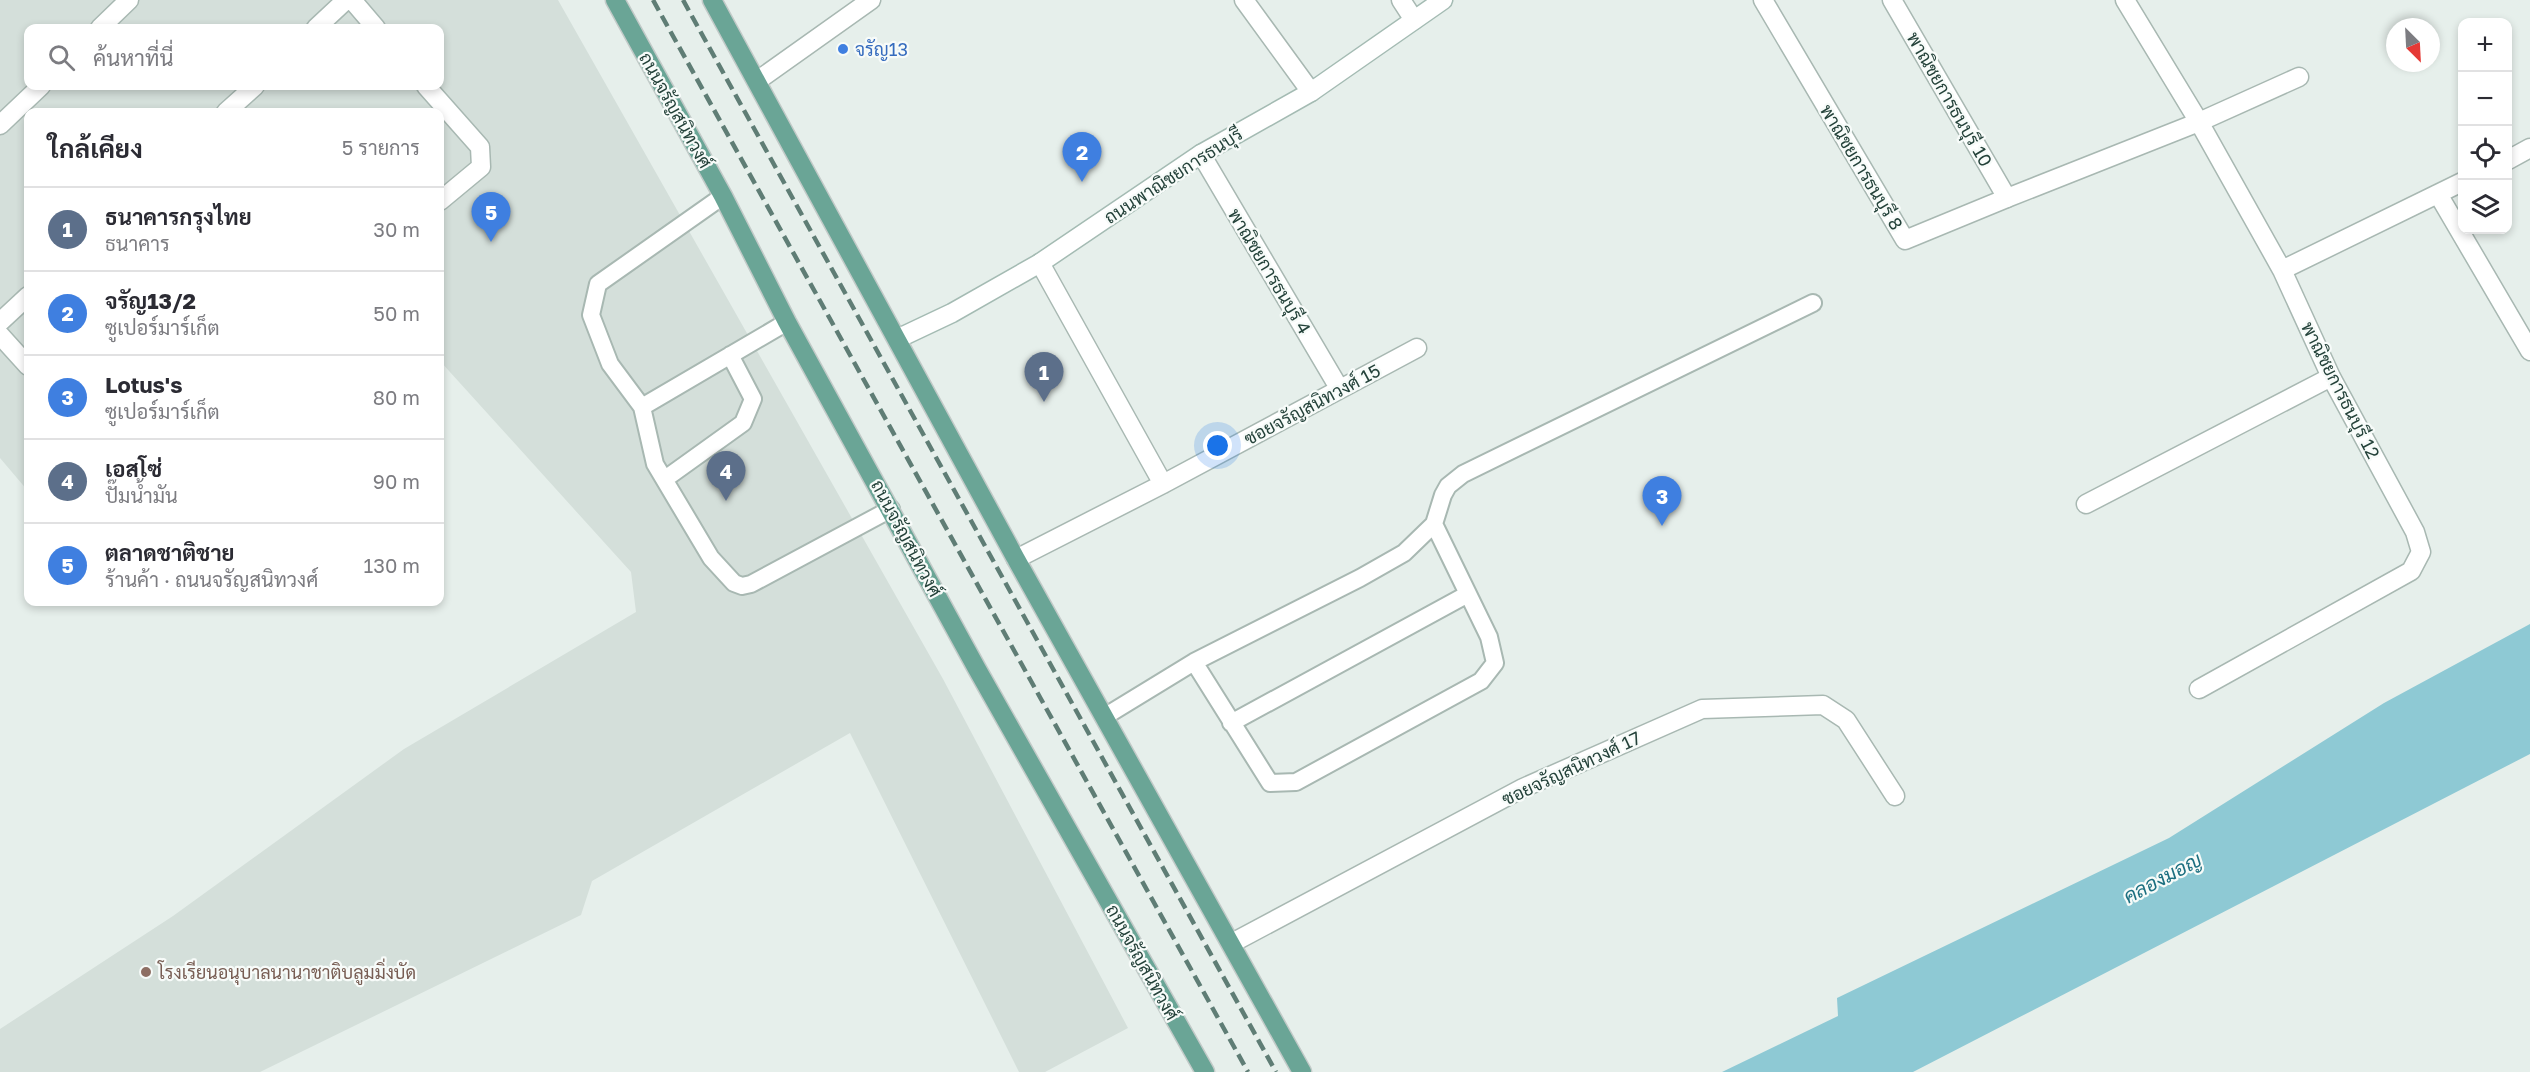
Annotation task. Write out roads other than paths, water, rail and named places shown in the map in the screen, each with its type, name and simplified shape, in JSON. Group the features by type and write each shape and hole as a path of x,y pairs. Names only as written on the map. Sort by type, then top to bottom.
{"main road":[{"name":"ถนนจรัญสนิทวงศ์","path":"615,0 723,196 787,322 891,508 977,669 1205,1072"},
{"path":"712,0 1016,559 1302,1072"}],"street":[{"path":"104,24 129,0"},
{"path":"320,24 346,0"},
{"path":"352,0 373,24"},
{"path":"757,81 871,0"},
{"path":"1244,0 1311,92"},
{"path":"1401,0 1414,20"},
{"name":"ถนนพาณิชยการธนบุรี","path":"897,339 952,313 1040,263 1201,154 1311,92 1443,0"},
{"name":"พาณิชยการธนบุรี 8","path":"1763,0 1905,240 2007,198"},
{"name":"พาณิชยการธนบุรี 10","path":"1893,0 2007,198"},
{"name":"พาณิชยการธนบุรี 12","path":"2125,0 2199,123 2282,270 2331,377 2415,532 2421,552 2411,571 2199,689"},
{"path":"2007,198 2199,123 2299,77"},
{"path":"0,125 37,90"},
{"path":"230,108 250,90"},
{"path":"430,90 480,147 481,167 444,198"},
{"path":"2512,158 2530,148"},
{"name":"พาณิชยการธนบุรี 4","path":"1201,154 1339,388"},
{"path":"2282,270 2458,184"},
{"path":"2438,194 2530,351"},
{"path":"1040,263 1163,484"},
{"path":"0,322 24,300"},
{"path":"0,335 24,362"},
{"name":"ซอยจรัญสนิทวงศ์ 15","path":"1016,559 1163,484 1339,388 1418,348"},
{"path":"2086,504 2331,377"},
{"name":"ซอยจรัญสนิทวงศ์ 17","path":"1232,943 1522,788 1702,709 1823,705 1846,720 1895,796"}],"lane":[{"path":"723,196 598,284 591,315 610,363 642,407 656,464 711,558 734,583 742,586 751,584 891,508"},
{"path":"1104,717 1194,662 1404,553 1434,524 1448,486 1463,474 1813,303"},
{"path":"642,407 787,322"},
{"path":"665,479 743,423 753,399 730,355"},
{"path":"1194,662 1270,783 1296,782 1481,681 1495,663 1489,637 1434,524"},
{"path":"1231,723 1468,594"}],"water":[{"name":"คลองมอญ","path":"2530,624 2530,754 1913,1072 1722,1072 1838,1016 1837,998 2169,838 2384,703"}],"railway":[{"path":"653,0 1248,1072"},
{"path":"683,0 1276,1072"}],"place":[{"name":"จรัญ13","path":"843,49"},
{"name":"จรัญ13/2","path":"1082,182"},
{"name":"ตลาดชาติชาย","path":"491,242"},
{"name":"ธนาคารกรุงไทย","path":"1044,402"},
{"name":"เอสโซ่","path":"726,501"},
{"name":"Lotus's","path":"1662,526"},
{"name":"โรงเรียนอนุบาลนานาชาติบลูมมิ่งบัด","path":"146,972"}]}
